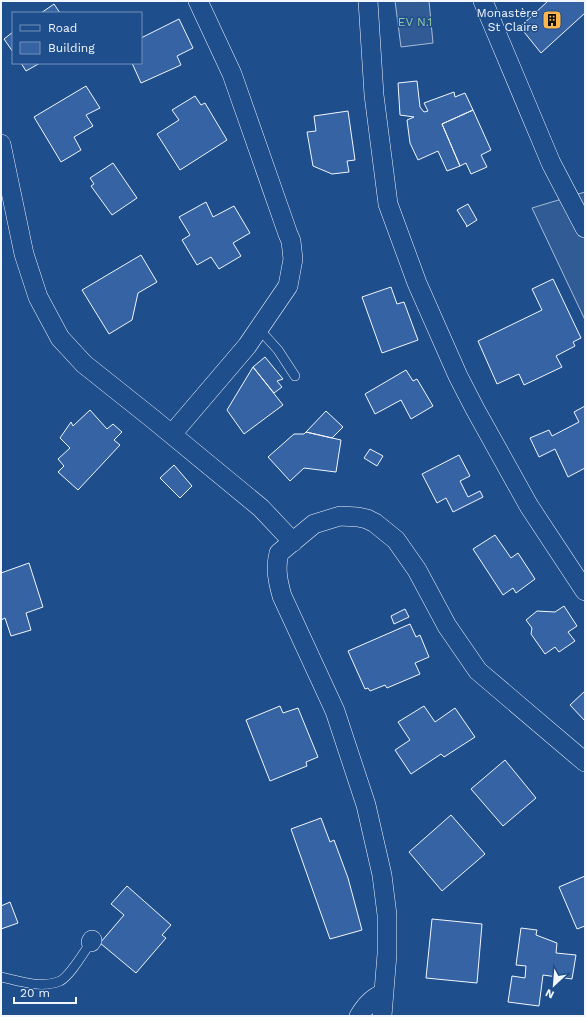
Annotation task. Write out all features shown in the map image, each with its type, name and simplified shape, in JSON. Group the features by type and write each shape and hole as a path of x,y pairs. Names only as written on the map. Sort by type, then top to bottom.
{"street":[{"path":"172,434 247,346 259,329 288,286 293,259 291,241 232,74 198,1"},
{"path":"368,1 374,95 388,204 417,283 474,409 528,506 585,591"},
{"path":"483,1 551,163 585,228"},
{"path":"1,144 24,254 38,297 58,334 77,358 261,508 293,542"},
{"path":"382,1016 387,954 387,916 382,875 366,805 335,711 285,605 278,583 277,563 279,553 314,524 340,516 367,519 382,528 396,540 417,570 447,626 478,671 585,762"},
{"path":"359,1016 367,1003 384,993"}],"lane":[{"path":"259,329 278,350 295,376"},
{"path":"1,977 44,985 61,981 75,966 91,941"}],"shaded area":[{"name":"EV N.1","path":"395,1 429,1 433,43 401,47"},
{"path":"585,192 585,320 532,208"}],"building":[{"name":"Monastère St Claire","path":"548,1 585,1 585,13 541,53 520,27"},
{"path":"54,4 59,12 42,12"},
{"path":"179,19 193,48 177,56 181,65 141,83 132,64 142,64 142,38"},
{"path":"12,33 12,51 4,39"},
{"path":"22,64 38,64 26,71"},
{"path":"417,81 420,107 424,112 428,111 424,103 454,92 455,97 465,93 473,110 442,124 460,166 447,171 438,151 418,160 410,143 407,120 414,117 400,115 398,83"},
{"path":"86,86 100,108 86,115 93,126 74,137 81,150 61,162 34,117"},
{"path":"195,96 201,105 205,103 227,140 180,170 157,134 179,120 172,110"},
{"path":"473,110 491,150 481,155 487,167 471,174 466,163 460,166 442,124"},
{"path":"348,111 355,160 347,161 349,172 332,174 313,166 307,132 316,131 314,116"},
{"path":"113,163 137,198 112,215 91,186 94,184 90,178"},
{"path":"206,202 213,217 234,206 250,233 233,243 241,256 219,269 211,257 197,265 182,240 190,235 179,217"},
{"path":"468,204 477,220 466,227 467,226 457,210"},
{"path":"141,255 157,282 138,293 132,320 109,334 82,290"},
{"path":"553,279 581,338 573,342 575,346 556,356 562,367 524,385 519,374 497,384 478,341 542,310 532,289"},
{"path":"391,287 397,304 404,302 418,340 382,353 362,297"},
{"path":"265,357 283,379 277,381 282,387 274,393 253,367"},
{"path":"253,367 283,405 244,434 227,410"},
{"path":"406,370 413,381 417,379 433,406 411,419 401,400 375,414 365,394"},
{"path":"585,406 585,468 568,477 555,449 539,457 530,438 549,430 552,436 579,422 574,412"},
{"path":"90,410 107,429 113,424 122,432 114,440 120,445 78,490 58,472 64,466 58,459 70,448 60,438 71,422 73,426"},
{"path":"326,411 343,427 332,438 306,432"},
{"path":"306,432 341,440 336,472 304,468 290,481 268,457 294,434 304,434"},
{"path":"370,449 383,456 377,466 364,458"},
{"path":"459,455 470,476 460,481 468,497 480,491 483,497 453,512 446,498 437,503 422,474"},
{"path":"174,465 192,486 180,498 160,478"},
{"path":"495,535 511,558 518,553 535,579 516,593 513,588 503,595 473,549"},
{"path":"29,563 43,607 26,613 31,630 11,636 5,618 1,620 1,573"},
{"path":"564,606 577,626 568,632 575,641 559,652 555,647 545,654 531,634 532,628 526,620 537,611 555,612"},
{"path":"405,609 409,617 394,624 391,616"},
{"path":"410,624 416,637 420,635 429,657 415,663 420,674 387,688 385,685 370,691 368,688 365,689 348,651"},
{"path":"585,691 585,721 570,705"},
{"path":"280,706 283,713 298,708 318,757 306,762 307,766 270,781 246,720"},
{"path":"424,706 435,722 455,708 475,737 444,757 441,754 411,774 395,750 410,740 398,722"},
{"path":"505,760 536,798 503,826 471,789"},
{"path":"451,815 485,854 442,891 409,852"},
{"path":"321,818 330,842 334,840 348,878 362,930 330,939 291,829"},
{"path":"585,876 585,926 577,929 559,887"},
{"path":"127,886 171,925 162,935 166,938 136,973 100,943 124,915 111,904"},
{"path":"10,902 18,923 1,929 1,906"},
{"path":"432,919 482,924 477,983 426,978"},
{"path":"521,928 537,930 536,935 557,943 556,953 576,955 572,979 543,975 539,1006 508,1002 512,976 525,978 526,966 516,965"}],"place":[{"name":"Monastère St Claire","path":"552,20"}]}
